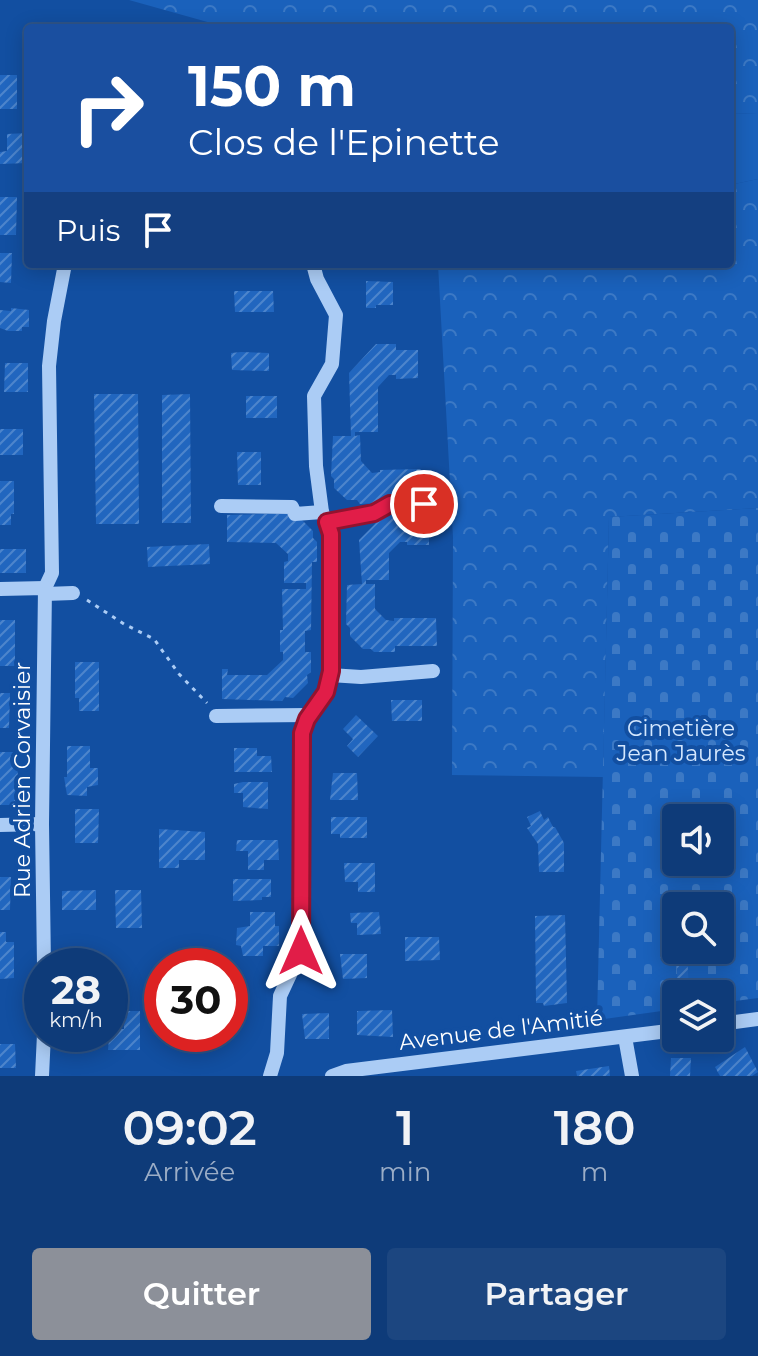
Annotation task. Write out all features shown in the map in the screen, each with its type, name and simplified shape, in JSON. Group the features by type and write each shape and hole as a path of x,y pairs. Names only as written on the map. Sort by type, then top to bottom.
{"street":[{"name":"Rue Adrien Corvaisier","path":"44,948 45,591 52,573 49,366 64,268"},
{"path":"270,1076 277,1053 280,996 301,951 302,733 326,692 330,675 331,534 324,517 316,466 314,396 332,364 336,315 314,268"},
{"path":"221,506 292,507 295,514 324,517 374,513 390,504 424,504"},
{"path":"0,589 73,593"},
{"path":"330,675 361,677 433,671"},
{"path":"216,716 310,715"},
{"path":"0,825 42,824"},
{"path":"734,1022 758,1019"},
{"name":"Avenue de l'Amitié","path":"332,1076 346,1071 662,1032"},
{"path":"625,1037 632,1076"},
{"path":"42,1076 43,1052"}],"path":[{"path":"73,593 154,639 179,674 216,716"}],"green space":[{"path":"129,0 758,0 758,114 734,113 734,24 215,24"},
{"path":"734,113 758,114 758,179 734,184"},
{"path":"758,179 758,508 609,517 603,777 452,775 453,537 438,268 734,268 734,184"},
{"name":"Cimetière Jean Jaurès","path":"758,508 758,998 734,1001 734,980 662,980 662,1011 597,1020 609,517"}],"building":[{"path":"0,75 17,75 17,109 0,109"},
{"path":"24,133 24,163 0,164 0,152 7,151 7,134"},
{"path":"0,197 17,197 16,235 0,235"},
{"path":"0,253 12,253 11,283 0,282"},
{"path":"366,281 393,282 393,305 366,308"},
{"path":"234,291 273,291 274,312 235,312"},
{"path":"11,308 29,310 29,327 22,327 22,331 0,328 0,310 11,311"},
{"path":"376,344 396,344 396,350 418,350 418,378 396,379 396,375 389,375 378,387 378,432 355,432 355,436 360,435 361,461 372,473 421,469 422,497 380,498 381,503 360,504 357,500 347,500 334,488 331,476 333,436 351,436 349,373"},
{"path":"231,353 269,353 269,371 232,370"},
{"path":"5,363 28,363 28,392 4,392"},
{"path":"94,394 138,394 139,524 96,524"},
{"path":"190,394 191,523 162,523 162,395"},
{"path":"246,396 277,396 277,418 246,418"},
{"path":"0,429 23,429 23,455 0,455"},
{"path":"237,452 261,452 261,485 238,485"},
{"path":"0,481 14,481 11,525 0,525"},
{"path":"387,512 407,512 407,517 429,517 429,545 400,542 389,553 389,580 366,580 366,584 375,584 375,609 386,620 436,618 437,646 395,646 395,652 374,652 363,649 350,636 350,628 346,624 347,585 362,584 359,540"},
{"path":"288,514 300,518 313,531 317,542 317,562 312,562 311,630 305,631 305,652 311,652 308,683 293,698 285,697 282,701 222,699 222,669 228,669 227,675 267,675 283,660 283,652 280,652 282,589 306,589 306,583 284,583 284,562 288,561 288,554 276,543 227,542 227,515"},
{"path":"209,544 210,564 148,567 147,547"},
{"path":"0,549 26,549 26,573 0,573"},
{"path":"0,620 15,620 15,666 0,666"},
{"path":"75,662 99,662 99,711 79,711 79,698 75,698"},
{"path":"0,693 10,693 9,728 0,728"},
{"path":"391,700 422,700 422,721 392,721"},
{"path":"356,715 378,736 358,757 347,746 353,739 343,729"},
{"path":"67,746 90,746 90,768 98,768 98,785 87,787 87,796 67,795 64,777 67,777"},
{"path":"234,748 257,748 257,756 271,756 272,772 234,772"},
{"path":"0,752 14,752 14,761 18,761 17,805 0,805"},
{"path":"333,773 357,773 358,800 330,800"},
{"path":"268,782 268,809 243,807 243,793 234,793 234,784"},
{"path":"75,809 99,809 98,843 75,843"},
{"path":"540,811 544,820 548,817 564,843 564,872 539,872 538,844 527,828 531,826 527,817"},
{"path":"331,817 367,817 367,838 340,838 340,834 331,834"},
{"path":"159,829 205,832 205,860 179,860 179,868 159,868"},
{"path":"237,840 278,840 279,860 264,860 264,870 248,870 248,851 236,851"},
{"path":"344,863 375,863 375,892 358,892 358,882 345,882"},
{"path":"0,877 11,877 10,910 0,910"},
{"path":"233,879 271,879 271,897 233,901"},
{"path":"96,890 96,910 62,910 62,891"},
{"path":"115,890 141,890 142,928 116,928"},
{"path":"250,912 275,912 279,946 263,946 263,956 248,956 248,948 236,945 237,928 250,926"},
{"path":"379,912 381,934 357,935 357,923 351,923 350,913"},
{"path":"565,915 567,1003 544,1006 543,1003 536,1003 535,916"},
{"path":"0,932 6,932 6,942 14,942 14,978 0,979"},
{"path":"405,937 439,937 440,960 405,961"},
{"path":"340,954 367,954 367,978 343,979"},
{"path":"677,964 688,964 688,980 677,980"},
{"path":"392,1010 393,1037 357,1035 357,1011"},
{"path":"128,1011 140,1011 140,1050 128,1050"},
{"path":"329,1013 329,1039 305,1039 302,1014"},
{"path":"0,1044 15,1044 16,1068 0,1068"},
{"path":"745,1047 758,1072 752,1076 720,1076 715,1067"},
{"path":"671,1058 691,1058 690,1076 670,1076"},
{"path":"609,1066 610,1076 577,1076 576,1071"}],"route":[{"path":"301,951 302,733 307,719 326,692 331,671 331,534 327,522 374,513 390,504 424,504"}]}
